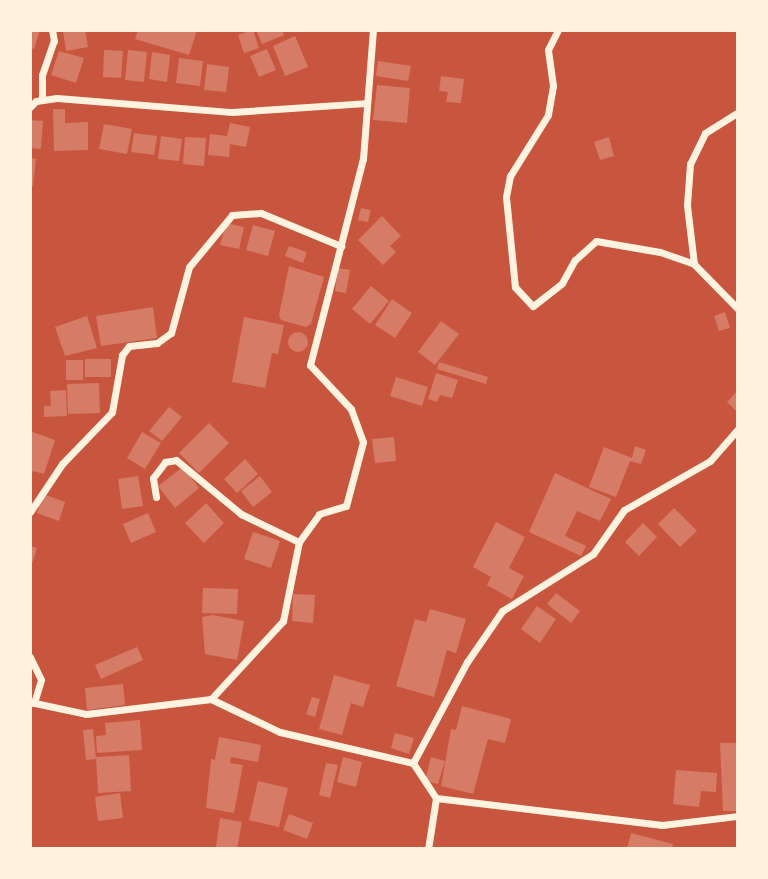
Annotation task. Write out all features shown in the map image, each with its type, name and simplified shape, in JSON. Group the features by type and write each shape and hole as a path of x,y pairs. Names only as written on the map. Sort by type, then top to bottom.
{"street":[{"path":"42,99 42,75 54,41 52,30"},
{"path":"211,699 283,621 299,542 319,514 346,506 363,442 351,409 310,365 363,159 373,30"},
{"path":"558,30 548,50 553,86 548,114 510,176 506,197 514,286 533,306 562,283 575,260 596,241 694,264 738,309"},
{"path":"30,107 42,99 232,112 366,103"},
{"path":"694,264 687,205 690,163 705,133 738,112"},
{"path":"30,512 62,464 112,412 122,355 129,346 157,343 171,333 189,267 232,215 261,213 341,246"},
{"path":"413,763 467,662 502,611 593,554 624,510 709,461 738,429"},
{"path":"156,497 153,478 165,462 176,460 241,514 299,542"},
{"path":"30,657 41,680 32,702 86,715 211,699 280,732 413,763 436,797 428,849"},
{"path":"436,797 662,825 738,816"}],"building":[{"path":"30,30 40,30 34,49 30,48"},
{"path":"63,30 85,30 88,47 66,51"},
{"path":"138,30 197,30 189,55 135,39"},
{"path":"253,30 259,48 244,53 238,35"},
{"path":"256,30 282,30 284,35 262,44"},
{"path":"295,36 308,67 285,76 273,46"},
{"path":"267,49 276,70 259,77 250,56"},
{"path":"104,50 123,51 121,78 103,77"},
{"path":"128,50 147,52 144,82 125,80"},
{"path":"59,51 84,58 76,83 51,75"},
{"path":"152,52 170,55 167,82 149,79"},
{"path":"179,58 203,61 200,86 176,83"},
{"path":"378,61 411,66 408,81 376,76"},
{"path":"207,64 229,67 226,92 204,90"},
{"path":"441,76 464,79 461,103 446,102 448,92 439,91"},
{"path":"377,85 410,88 407,123 373,120"},
{"path":"53,109 65,109 65,123 88,122 88,150 54,151"},
{"path":"30,120 43,121 41,149 30,148"},
{"path":"230,123 250,127 246,147 230,144 229,157 208,155 210,134 227,136"},
{"path":"104,124 132,129 127,154 99,149"},
{"path":"134,133 157,136 154,155 131,152"},
{"path":"161,136 182,139 179,161 158,159"},
{"path":"185,137 206,138 204,166 183,164"},
{"path":"609,137 614,156 600,160 594,142"},
{"path":"30,158 36,159 33,186 30,186"},
{"path":"361,208 371,210 368,222 358,220"},
{"path":"382,216 401,236 390,246 396,252 383,265 358,240"},
{"path":"226,223 244,227 239,249 220,245"},
{"path":"253,225 275,231 268,256 246,250"},
{"path":"289,246 307,252 303,263 285,256"},
{"path":"289,266 324,277 311,324 306,327 281,320 279,315"},
{"path":"338,268 350,270 346,293 335,291"},
{"path":"371,286 389,301 370,324 352,309"},
{"path":"392,299 412,313 395,338 375,325"},
{"path":"153,307 157,338 101,346 96,316"},
{"path":"725,312 730,328 719,331 714,316"},
{"path":"87,316 97,348 65,356 55,327"},
{"path":"244,317 284,325 278,354 272,353 265,388 232,382"},
{"path":"441,321 459,334 435,365 418,352"},
{"path":"298,332 305,335 308,342 305,349 298,352 291,349 288,342 291,335"},
{"path":"85,359 111,359 111,377 85,377"},
{"path":"66,360 83,360 83,380 66,380"},
{"path":"439,362 488,377 486,384 437,369"},
{"path":"436,373 458,380 452,398 440,395 437,402 428,399"},
{"path":"396,377 428,387 422,406 390,396"},
{"path":"99,383 100,413 68,414 67,384"},
{"path":"66,390 67,416 44,417 44,406 51,406 50,391"},
{"path":"738,390 738,413 727,402"},
{"path":"169,407 182,417 162,441 149,431"},
{"path":"209,423 229,443 199,473 179,453"},
{"path":"30,431 55,440 44,474 33,471 30,478"},
{"path":"142,432 161,443 145,469 127,458"},
{"path":"394,437 396,461 375,463 372,439"},
{"path":"635,446 646,450 641,464 630,461 616,497 589,487 604,447 632,458"},
{"path":"245,459 258,474 237,493 224,479"},
{"path":"183,467 199,488 175,508 158,486"},
{"path":"555,473 611,499 600,521 577,511 565,536 586,546 581,556 529,532"},
{"path":"138,476 143,506 122,509 118,479"},
{"path":"260,476 272,492 253,507 241,491"},
{"path":"43,494 65,502 59,521 37,513"},
{"path":"206,503 224,523 204,543 185,523"},
{"path":"674,508 697,531 680,547 658,524"},
{"path":"148,513 156,532 131,543 123,524"},
{"path":"496,522 525,537 509,568 524,576 512,599 487,585 491,577 473,567"},
{"path":"643,523 657,537 639,556 625,542"},
{"path":"253,532 280,541 271,568 244,559"},
{"path":"30,546 37,548 32,564 30,563"},
{"path":"203,588 238,589 237,614 202,613"},
{"path":"556,593 580,611 571,623 547,604"},
{"path":"293,594 315,595 313,623 292,621"},
{"path":"537,606 556,619 540,643 521,629"},
{"path":"430,609 466,619 456,653 447,650 434,697 396,686 415,619 426,622"},
{"path":"213,615 244,621 237,660 205,654 202,617"},
{"path":"137,647 143,660 101,679 95,665"},
{"path":"334,675 370,685 363,707 351,703 342,735 319,729"},
{"path":"123,684 125,705 87,710 85,688"},
{"path":"312,697 320,699 315,717 306,714"},
{"path":"462,706 511,719 505,743 488,739 473,794 441,786 451,729 456,730"},
{"path":"140,720 142,750 97,753 96,736 106,735 105,723"},
{"path":"93,729 96,759 86,760 83,730"},
{"path":"395,733 414,738 409,754 391,748"},
{"path":"219,737 261,745 258,762 231,757 230,763 243,765 234,813 206,808 211,759 215,760"},
{"path":"720,743 738,743 738,811 723,811"},
{"path":"129,755 131,791 98,793 96,757"},
{"path":"343,757 362,762 356,787 337,782"},
{"path":"431,757 445,761 438,784 425,781"},
{"path":"326,763 338,765 330,798 319,795"},
{"path":"676,770 717,773 716,792 701,791 699,807 673,804"},
{"path":"258,781 288,788 279,827 249,820"},
{"path":"120,793 123,818 98,821 95,797"},
{"path":"289,814 313,823 307,839 283,830"},
{"path":"220,818 242,822 237,849 216,847"},
{"path":"631,833 673,844 672,849 627,849"}]}
